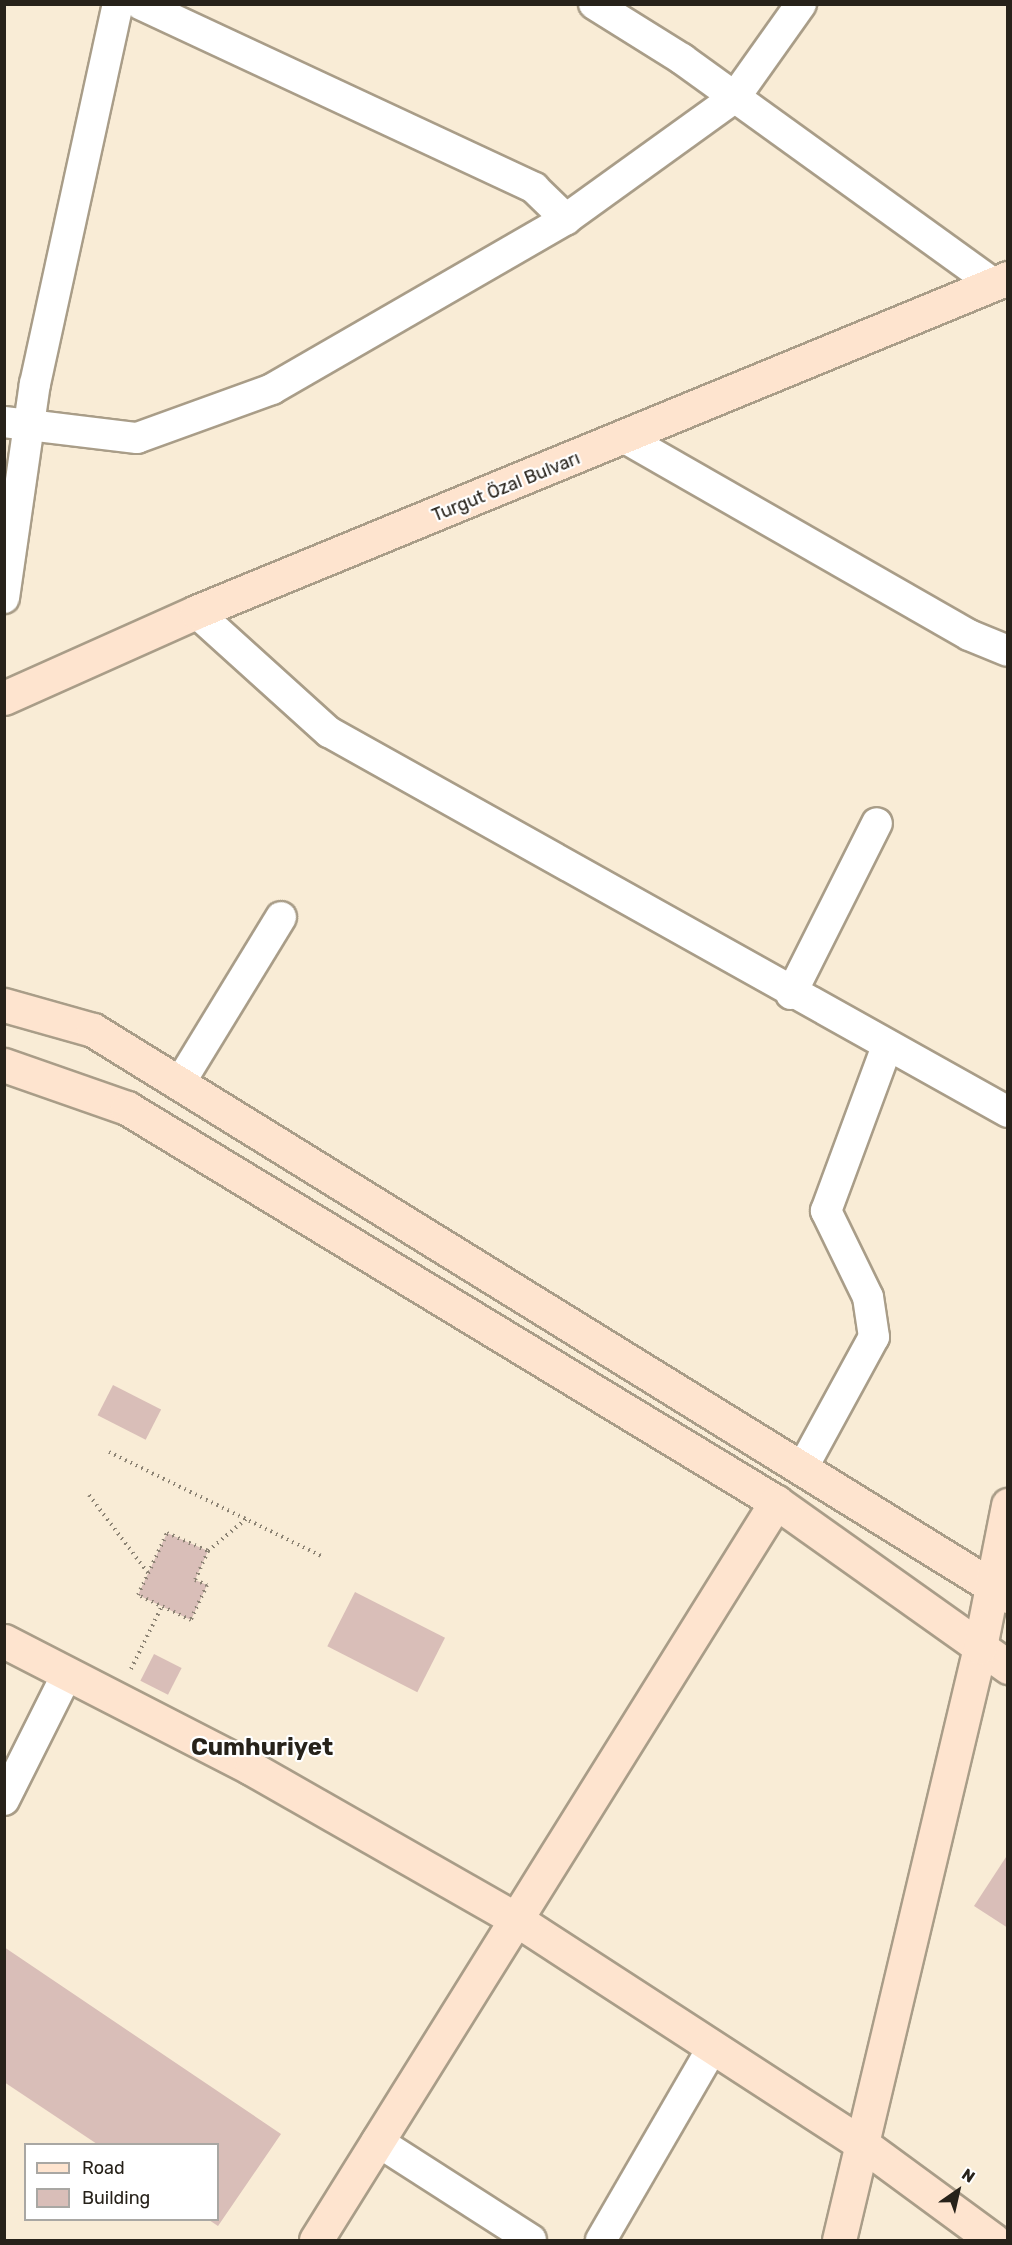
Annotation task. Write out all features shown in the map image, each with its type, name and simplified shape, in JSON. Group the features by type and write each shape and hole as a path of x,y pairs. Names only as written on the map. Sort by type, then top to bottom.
{"main road":[{"name":"Turgut Özal Bulvarı","path":"4,698 196,612 625,438 1000,280"},
{"path":"4,1005 93,1030 181,1081 1001,1591"},
{"path":"4,1065 127,1108 776,1502 1008,1667"},
{"path":"316,2241 514,1918 776,1502"},
{"path":"839,2241 865,2146 980,1647 1001,1591 1008,1505"},
{"path":"4,1641 251,1768 514,1918 711,2050 865,2146 993,2241"}],"street":[{"path":"4,598 17,425 118,4"},
{"path":"140,4 534,188 566,219"},
{"path":"594,4 735,97 1000,280"},
{"path":"17,425 137,438 272,389 566,219 735,97 801,4"},
{"path":"625,438 969,635 1008,651"},
{"path":"196,612 328,732 791,994 1008,1112"},
{"path":"791,994 877,823"},
{"path":"181,1081 281,917"},
{"path":"803,1467 874,1337 868,1297 826,1211 887,1046"},
{"path":"4,1800 68,1674"},
{"path":"601,2241 711,2050"},
{"path":"377,2141 531,2241"}],"path":[{"path":"109,1452 321,1556"},
{"path":"89,1496 148,1573"},
{"path":"208,1551 167,1533 138,1595 192,1620 207,1586 195,1580 208,1551 246,1519"},
{"path":"115,1699 162,1606"}],"building":[{"path":"113,1385 161,1410 146,1440 98,1415"},
{"path":"167,1533 208,1551 195,1580 207,1585 191,1620 138,1595"},
{"path":"355,1592 445,1638 417,1692 327,1646"},
{"path":"154,1654 182,1668 168,1695 140,1681"},
{"path":"1008,1854 1008,1928 974,1906"},
{"path":"4,1947 281,2134 218,2226 210,2221 219,2221 219,2143 96,2143 4,2082"}],"district":[{"name":"Cumhuriyet","path":"262,1748"}]}
